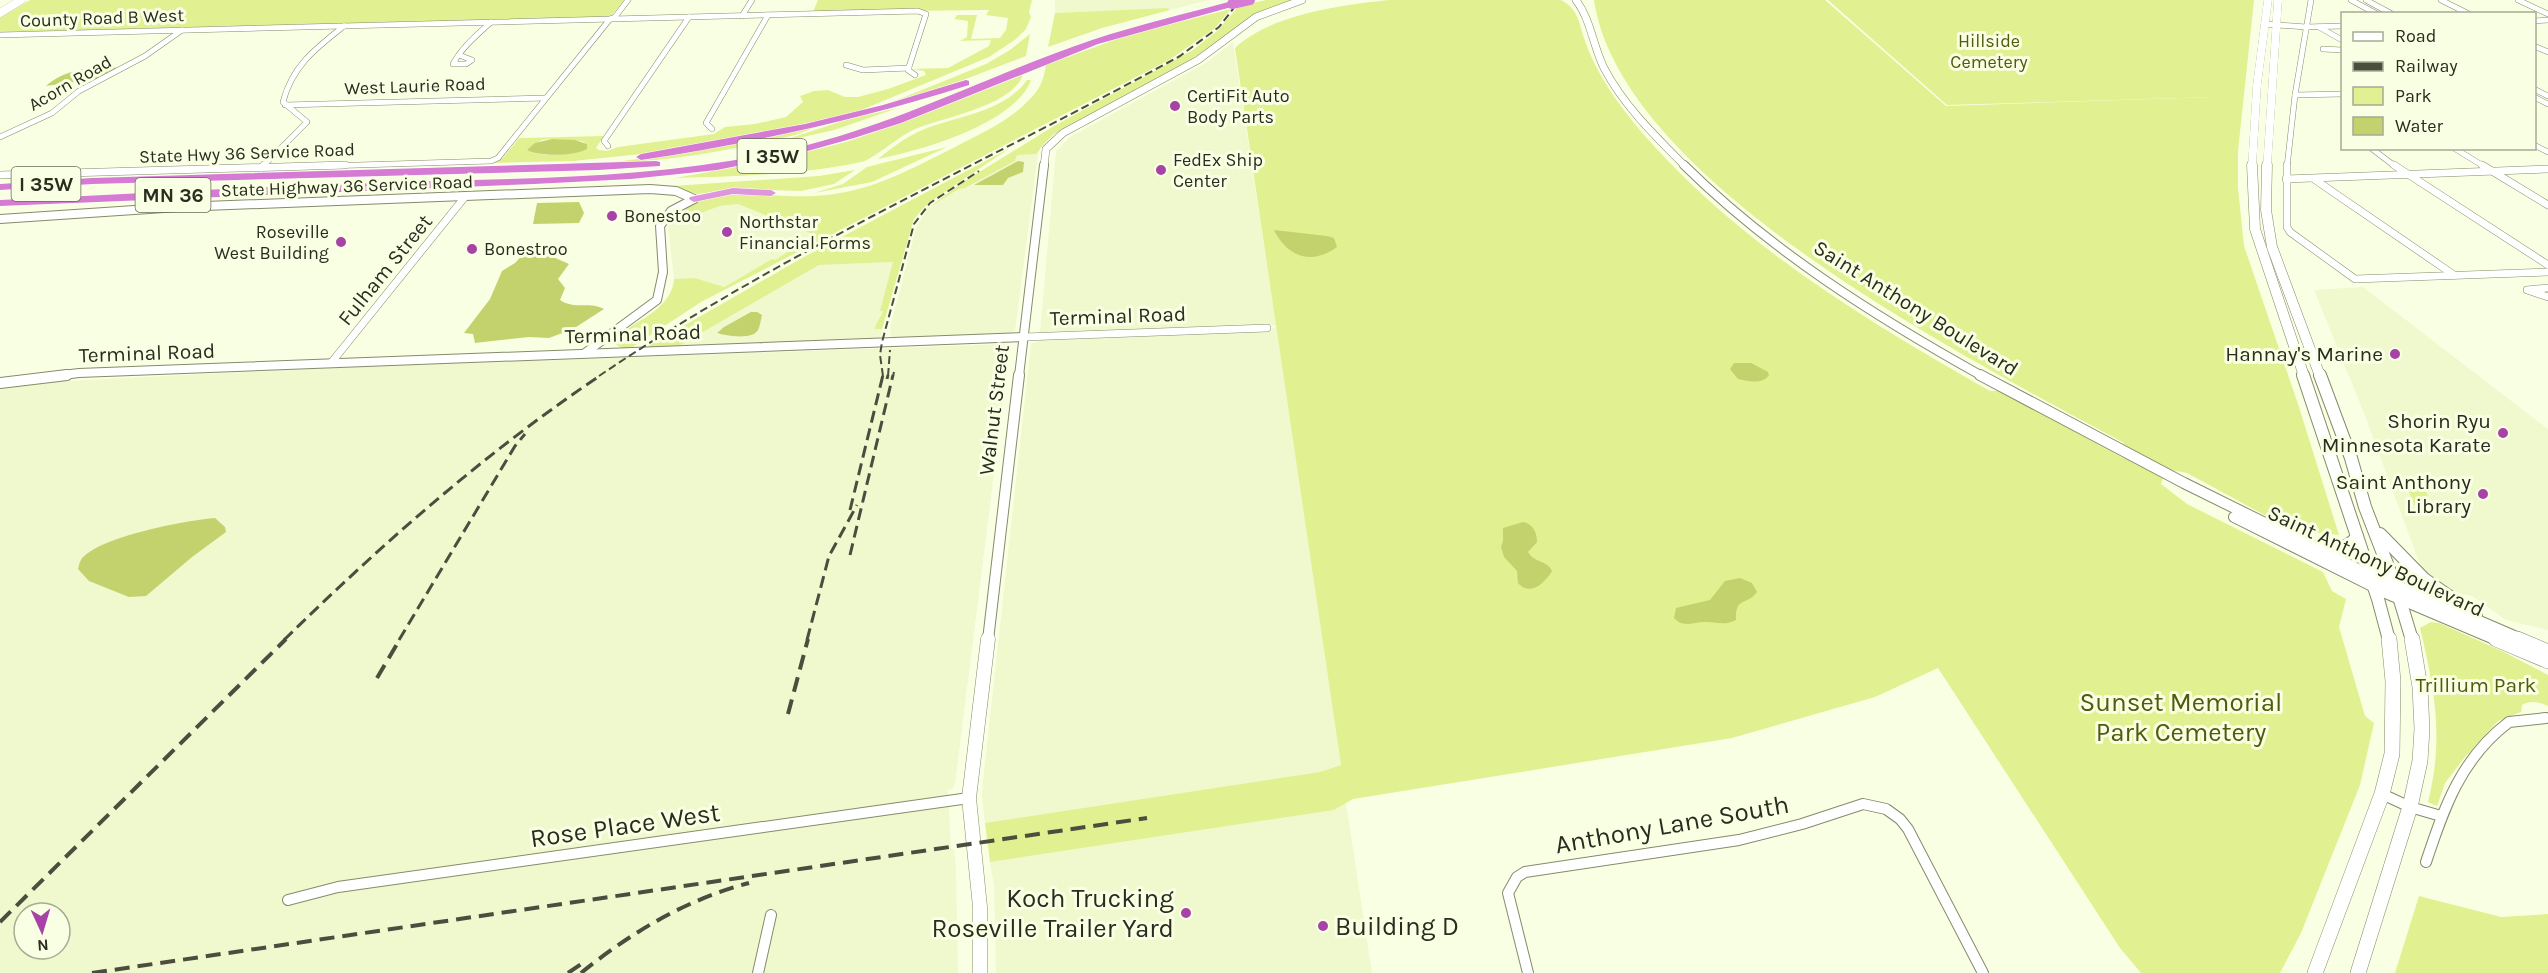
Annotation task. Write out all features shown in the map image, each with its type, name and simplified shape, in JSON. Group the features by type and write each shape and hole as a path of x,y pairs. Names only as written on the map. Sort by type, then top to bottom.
{"highway":[{"name":"I 35W","path":"0,192 345,187 577,179 631,176 717,166 769,157 850,136 1053,58 1224,0"},
{"name":"I 35W","path":"0,187 497,164 599,167 665,163 772,147 874,120 1062,45 1111,29 1250,0"},
{"path":"497,164 640,157 725,143 899,104 980,78"},
{"path":"0,182 92,181"},
{"name":"MN 36","path":"0,203 345,187"},
{"path":"694,199 733,191 771,193"}],"main road":[{"path":"0,13 21,0"},
{"path":"2268,0 2270,24 2266,210 2272,248 2351,458 2365,507 2397,593 2412,639 2422,708 2420,761 2410,807 2358,973"},
{"path":"2278,0 2270,24 2252,166 2251,196 2255,229 2388,632 2393,681 2392,753 2382,794 2315,971"},
{"path":"2374,527 2411,568 2437,589 2469,611 2524,642"},
{"path":"2307,546 2342,550 2352,545 2357,537"},
{"name":"Saint Anthony Boulevard","path":"2372,581 2490,638 2548,661"},
{"name":"Saint Anthony Boulevard","path":"2397,593 2548,651"},
{"path":"2490,638 2548,669"}],"street":[{"path":"497,164 545,98 609,19 615,16 628,0"},
{"path":"742,16 752,0"},
{"name":"Walnut Street","path":"980,973 980,907 969,798 1044,154 1050,143 1063,133 1198,60 1256,17 1302,0"},
{"name":"Saint Anthony Boulevard","path":"1576,0 1584,11 1600,59 1638,117 1682,164 1737,214 1857,302 1975,373 2192,489 2239,520 2372,581"},
{"path":"2311,0 2295,95 2286,179 2287,227 2290,232 2355,279 2548,272"},
{"path":"2351,0 2373,12"},
{"path":"2366,0 2388,12"},
{"path":"2441,0 2465,12"},
{"path":"2518,0 2548,14"},
{"name":"County Road B West","path":"0,35 344,25 925,13 909,68"},
{"path":"712,129 706,123 768,15"},
{"path":"608,146 604,141 688,17"},
{"path":"459,56 491,22"},
{"path":"2270,24 2307,27 2341,26"},
{"path":"261,168 307,122 288,110 283,102 295,69 304,58 344,25"},
{"path":"2319,27 2341,39"},
{"name":"Acorn Road","path":"0,137 52,113 80,91 145,56 182,30"},
{"path":"2323,49 2341,50"},
{"path":"846,65 863,69 909,68 909,72 915,75"},
{"path":"2295,95 2341,94"},
{"name":"West Laurie Road","path":"285,105 545,98"},
{"path":"2374,150 2408,175 2548,265"},
{"path":"2457,150 2548,205"},
{"name":"State Hwy 36 Service Road","path":"0,175 497,164"},
{"path":"2286,179 2548,169"},
{"path":"2313,178 2454,276"},
{"name":"State Highway 36 Service Road","path":"0,219 179,207 658,189 676,191 694,199"},
{"name":"Fulham Street","path":"331,363 464,198"},
{"path":"585,353 657,300 663,286 664,265 660,226 671,211 694,199"},
{"path":"2548,288 2527,290 2548,297"},
{"name":"Terminal Road","path":"0,383 79,373 1267,328"},
{"path":"610,335 610,345 619,352"},
{"name":"Saint Anthony Boulevard","path":"2192,489 2209,495 2372,581"},
{"path":"2426,862 2441,816 2459,776 2509,722 2546,718"},
{"path":"2382,794 2410,807 2441,816"},
{"name":"Rose Place West","path":"288,900 338,887 969,798"},
{"name":"Anthony Lane South","path":"1528,973 1508,893 1517,877 1526,872 1739,840 1802,824 1863,804 1886,809 1900,819 1908,830 1983,973"},
{"path":"758,973 771,915"}],"shaded area":[{"path":"1055,0 1209,0 1170,10 1167,8 1055,13"},
{"path":"1233,42 1276,325 1040,333 1056,151 1070,137 1206,63"},
{"path":"1038,154 1015,331 1010,334 891,338 890,328 916,228 928,208 1015,161 1017,155"},
{"path":"738,204 816,235 775,260 772,259 723,287 695,278 674,279 668,225 671,218 683,208 698,214 720,206"},
{"path":"894,262 880,321 875,329 882,329 880,339 677,347 819,265"},
{"path":"2363,287 2548,429 2548,630 2506,620 2472,596 2446,590 2422,570 2364,413 2314,290"},
{"path":"1276,326 1341,765 1320,772 985,823 983,781 1031,344 1040,340 1270,331"},
{"path":"1007,344 1010,346 955,784 952,789 948,790 951,849 954,849 956,868 958,973 0,973 0,388 25,383 329,368"},
{"name":"Koch Trucking Roseville Trailer Yard","path":"1346,803 1372,973 996,973 994,886 990,862 1334,810"}],"green space":[{"path":"30,0 624,0 611,16 607,17 0,32 0,17"},
{"path":"818,0 1032,0 1029,12 1031,17 1026,29 1016,39 989,57 854,113 710,144 651,153 573,161 491,163 503,158 519,138 604,136 596,148 607,151 618,147 714,134 725,127 755,124 786,117 803,102 800,96 814,91 828,90 845,97 858,97 888,89 926,75 924,71 912,69 948,68 989,46 991,40 960,41 967,37 968,21 954,19 957,15 977,15 971,39 1000,38 1006,30 1008,18 986,15 989,10 813,12","holes":["542,140 582,141 587,144 587,149 565,154 549,155 527,150"]},
{"path":"1266,0 1296,0 1254,16 1189,61 1054,134 1037,154 1017,155 1015,161 959,189 928,208 963,182 1054,126 1193,50 1217,31 1239,6"},
{"path":"1389,0 1561,0 1575,12 1598,70 1634,123 1691,184 1730,219 1813,282 1900,339 1990,391 2001,391 2123,458 2124,443 1981,365 1897,315 1812,260 1734,199 1667,135 1618,68 1594,0 1825,0 1946,106 2214,97 1947,105 1828,0 2254,0 2238,151 2238,188 2244,246 2298,404 2339,535 2292,530 2187,473 2166,469 2161,484 2187,504 2323,572 2332,591 2346,599 2339,627 2365,716 2374,723 2360,785 2301,933 2280,973 2141,973 2120,948 1938,668 1875,697 1732,738 1353,799 1334,810 990,862 985,823 1320,772 1341,765 1235,48 1250,36 1287,19 1329,8"},
{"path":"1167,8 1170,10 1102,28 1048,47 1055,13"},
{"path":"1231,9 1214,29 1169,60 701,302 631,348 622,348 615,344 624,331 664,303 671,292 674,279 695,278 724,287 772,259 775,260 815,235 738,204 720,206 698,214 683,208 718,196 736,194 827,195 877,183 955,147 1012,115 1038,89 1046,65 1128,35"},
{"path":"1030,34 1026,56 937,90 885,105 986,64 1010,50"},
{"path":"1023,75 1016,86 990,104 911,131 861,162 792,172 675,178 775,160 846,142 902,123"},
{"path":"1027,80 1031,80 1022,96 987,122 941,142 878,159 920,131 992,107 1017,91"},
{"path":"898,108 834,130 772,144 849,119"},
{"path":"815,127 789,136 698,155 589,165 687,153"},
{"path":"947,147 872,182 814,193 843,184 867,167"},
{"path":"1010,148 928,203 914,219 882,329 875,329 883,311 880,311 893,262 819,265 677,347 645,348 802,258"},
{"path":"855,170 834,184 801,191 738,189 698,194 672,188 673,186 819,176"},
{"path":"2404,480 2423,484 2435,514 2417,511"},
{"name":"Trillium Park","path":"2431,622 2439,623 2502,651 2548,675 2548,706 2535,702 2525,703 2522,705 2521,712 2498,721 2445,783 2437,806 2428,802 2436,757 2436,715 2420,628"},
{"path":"2419,896 2501,917 2548,914 2548,973 2395,973"}],"water":[{"path":"108,66 117,68 96,79 46,86 67,74 83,69"},
{"path":"552,139 575,140 587,144 587,149 557,155 540,154 527,150 535,143"},
{"path":"1018,161 1024,162 1023,172 1008,178 1003,185 974,185"},
{"path":"579,202 584,213 579,223 533,224 537,203"},
{"path":"1274,230 1327,236 1334,238 1337,247 1319,256 1301,256 1286,247"},
{"path":"559,246 553,257 569,264 558,279 565,288 560,300 604,309 573,329 549,338 529,337 475,343 473,334 464,333 490,299 502,271 515,263 528,249"},
{"path":"751,312 762,315 759,328 755,333 739,336 717,333 724,327"},
{"path":"1734,363 1751,363 1768,372 1769,375 1759,381 1738,379 1730,369"},
{"path":"215,518 225,527 226,532 146,596 129,597 89,581 78,569 81,560 104,544 165,526"},
{"path":"1523,522 1532,527 1537,538 1537,542 1528,552 1550,567 1552,571 1541,584 1532,589 1527,589 1518,583 1517,571 1504,557 1501,547 1503,528"},
{"path":"1740,578 1752,583 1757,592 1737,607 1736,620 1725,623 1685,624 1674,618 1676,608 1710,600 1725,581"}],"railway":[{"path":"599,376 669,331 812,248 1180,56 1219,27 1240,0"},
{"path":"883,375 880,355 882,342 914,224 930,203 979,171"},
{"path":"888,376 890,350"},
{"path":"893,376 894,372"},
{"path":"284,640 359,568 436,500 517,435 601,375"},
{"path":"850,510 883,375"},
{"path":"887,379 888,375"},
{"path":"850,555 893,375"},
{"path":"399,640 515,446 525,434"},
{"path":"807,640 829,556 857,505"},
{"path":"0,922 286,639"},
{"path":"377,678 400,639"},
{"path":"788,714 808,639"},
{"path":"92,973 1147,818"},
{"path":"581,973 620,944 660,919 703,898 749,883"},
{"path":"568,973 587,960"}],"place":[{"name":"CertiFit Auto Body Parts","path":"1175,106"},
{"name":"FedEx Ship Center","path":"1161,170"},
{"name":"Bonestoo","path":"612,216"},
{"name":"Northstar Financial Forms","path":"727,232"},
{"name":"Roseville West Building","path":"341,242"},
{"name":"Bonestroo","path":"472,249"},
{"name":"Hannay's Marine","path":"2395,354"},
{"name":"Shorin Ryu Minnesota Karate","path":"2503,433"},
{"name":"Saint Anthony Library","path":"2483,494"},
{"name":"Koch Trucking Roseville Trailer Yard","path":"1186,913"},
{"name":"Building D","path":"1323,926"}],"park label":[{"name":"Hillside Cemetery","path":"1989,51"},
{"name":"Sunset Memorial Park Cemetery","path":"2181,717"}]}
